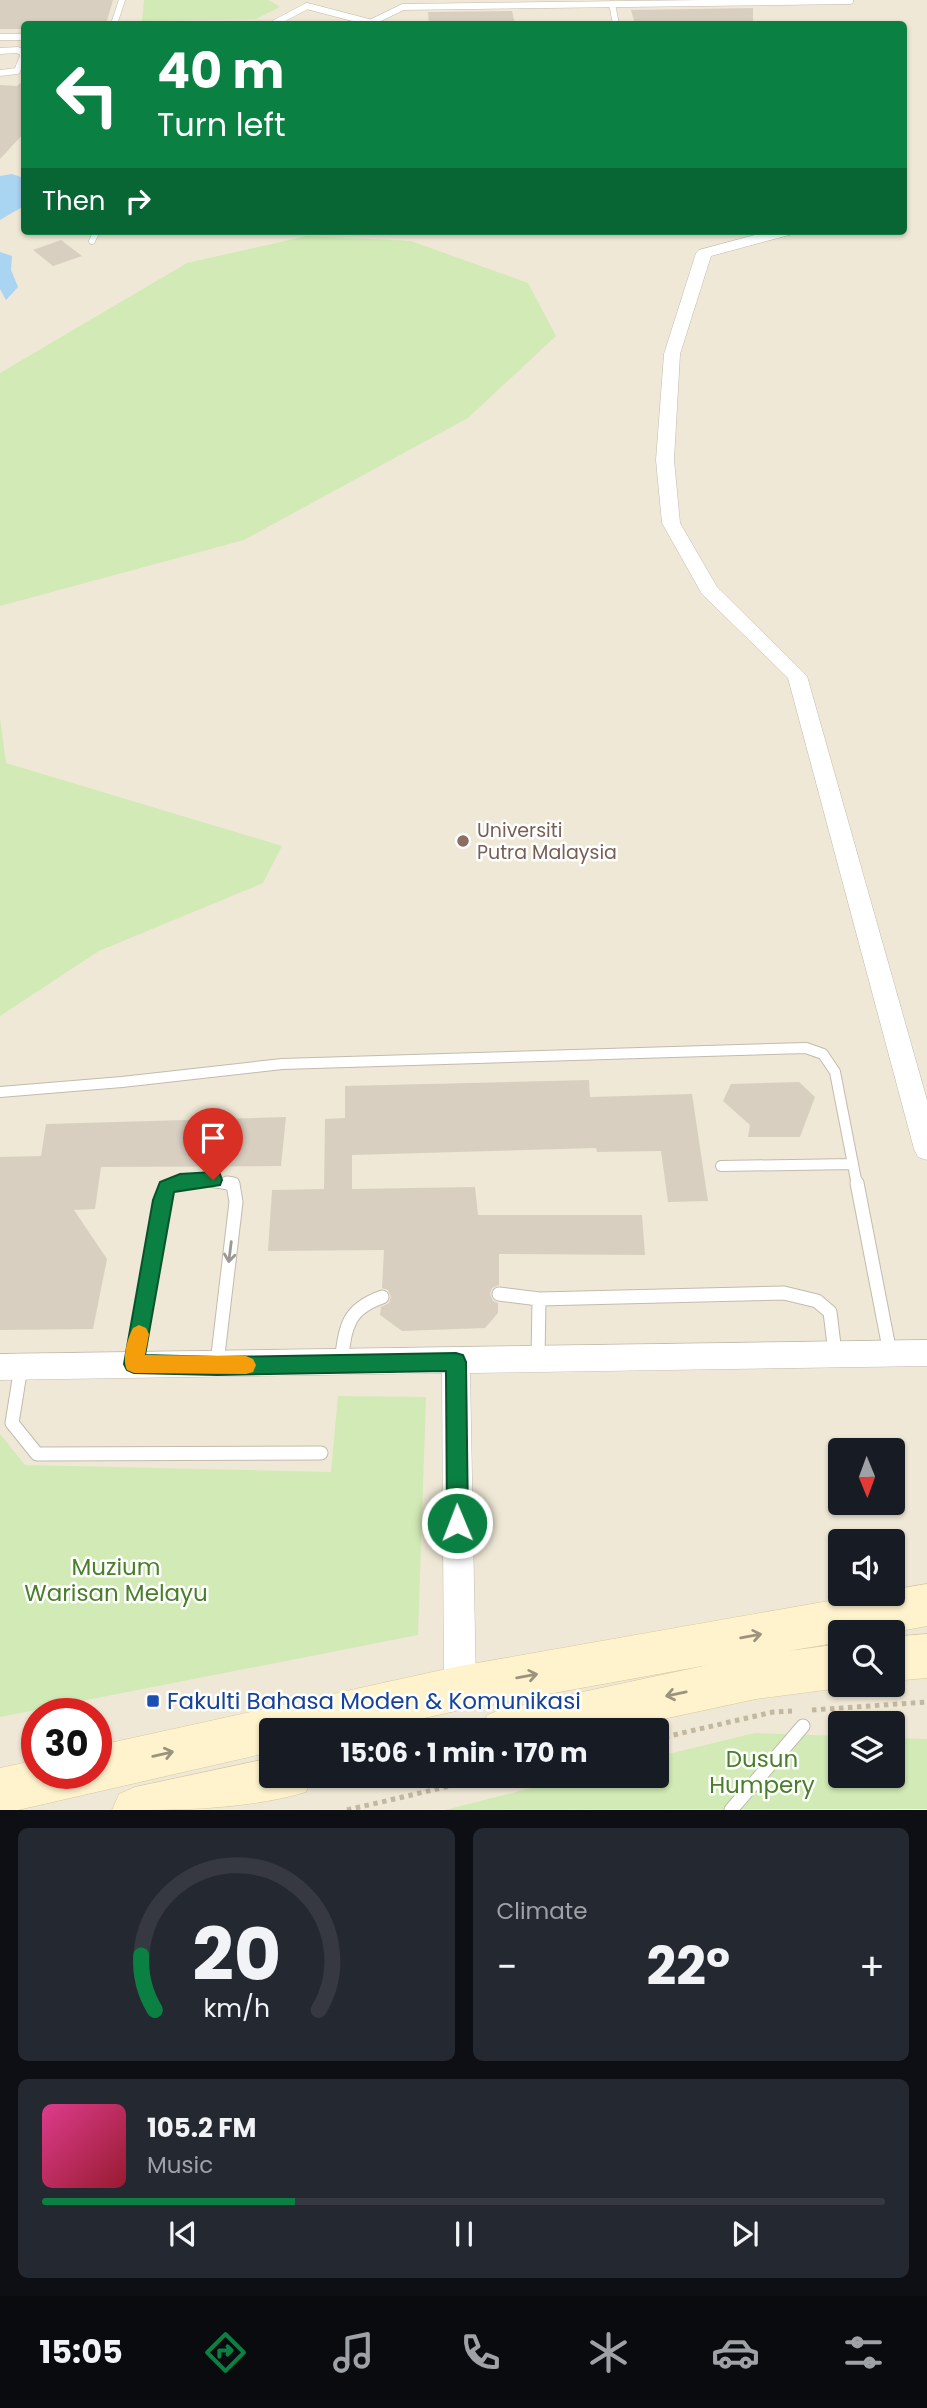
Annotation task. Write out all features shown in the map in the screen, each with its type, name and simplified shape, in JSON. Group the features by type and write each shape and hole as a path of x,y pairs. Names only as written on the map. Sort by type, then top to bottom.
{"main road":[{"path":"112,1765 460,1688 927,1605"},
{"path":"905,1658 927,1656"},
{"path":"564,1718 756,1677 828,1668"},
{"path":"135,1810 259,1783"},
{"path":"0,1791 21,1786"}],"street":[{"path":"773,235 704,253 672,354 665,460 671,523 709,590 797,676 927,1149"},
{"path":"10,1367 134,1364 217,1366 927,1353"},
{"path":"456,1362 460,1688"}],"lane":[{"path":"115,21 122,0"},
{"path":"373,21 403,7 850,1"},
{"path":"279,21 307,3 362,20"},
{"path":"612,4 615,21"},
{"path":"0,30 21,30"},
{"path":"0,37 21,37"},
{"path":"0,51 21,52"},
{"path":"0,72 17,71 21,61"},
{"path":"92,241 95,235"},
{"path":"0,1092 122,1082 282,1064 806,1048 823,1054 835,1072 890,1353"},
{"path":"721,1166 853,1164"},
{"path":"134,1364 166,1187 180,1181 213,1180 233,1184 236,1202 217,1366"},
{"path":"499,1294 539,1299 784,1293 817,1301 830,1312 835,1354"},
{"path":"340,1363 348,1318 366,1302 382,1297"},
{"path":"538,1360 539,1299"},
{"path":"10,1367 12,1423 37,1454 321,1452"},
{"path":"731,1810 803,1726"}],"path":[{"path":"347,1810 441,1788"}],"shaded area":[{"name":"Universiti Putra Malaysia","path":"0,0 927,0 927,1809 0,1810"}],"green space":[{"path":"144,0 269,0 280,7 256,19 142,21"},
{"path":"307,236 411,241 528,283 556,336 468,418 244,540 0,606 0,373 187,263"},
{"path":"0,718 6,763 282,846 263,883 99,951 0,1016"},
{"name":"Muzium Warisan Melayu","path":"338,1396 426,1397 418,1635 97,1698 21,1698 21,1713 0,1717 0,1434 25,1465 331,1472"},
{"name":"Dusun Humpery","path":"755,1733 828,1736 828,1788 905,1788 905,1738 927,1739 927,1809 445,1810 532,1788 669,1788 669,1754"}],"water":[{"path":"12,174 21,177 21,208 0,220 0,176"},
{"path":"0,252 12,256 11,270 18,287 6,300 0,289"}],"building":[{"path":"0,0 113,0 107,21 21,21 21,29 0,29"},
{"path":"753,8 753,21 634,21 631,10"},
{"path":"512,11 514,21 429,21 428,12"},
{"path":"21,83 21,136 0,159 0,85 17,86"},
{"path":"61,240 82,256 53,266 33,250"},
{"path":"589,1080 590,1097 692,1094 708,1201 668,1202 661,1151 597,1152 596,1148 352,1155 352,1189 475,1187 478,1215 642,1215 645,1255 499,1254 499,1285 492,1288 490,1294 493,1301 498,1303 498,1313 485,1328 402,1331 380,1315 381,1307 389,1303 391,1297 388,1290 382,1288 384,1250 268,1251 272,1190 324,1189 325,1119 345,1118 345,1086"},
{"path":"799,1082 815,1097 800,1137 748,1137 750,1125 723,1101 731,1084"},
{"path":"286,1117 281,1166 101,1167 95,1209 74,1210 107,1259 93,1329 0,1330 0,1157 41,1156 46,1124"}],"slow traffic":[{"path":"139,1334 134,1364 246,1365"}],"place":[{"name":"Universiti Putra Malaysia","path":"463,841"},
{"name":"Fakulti Bahasa Moden & Komunikasi","path":"153,1701"}],"route":[{"path":"213,1180 180,1181 166,1187 134,1364 217,1366 456,1362 457,1523"}]}
